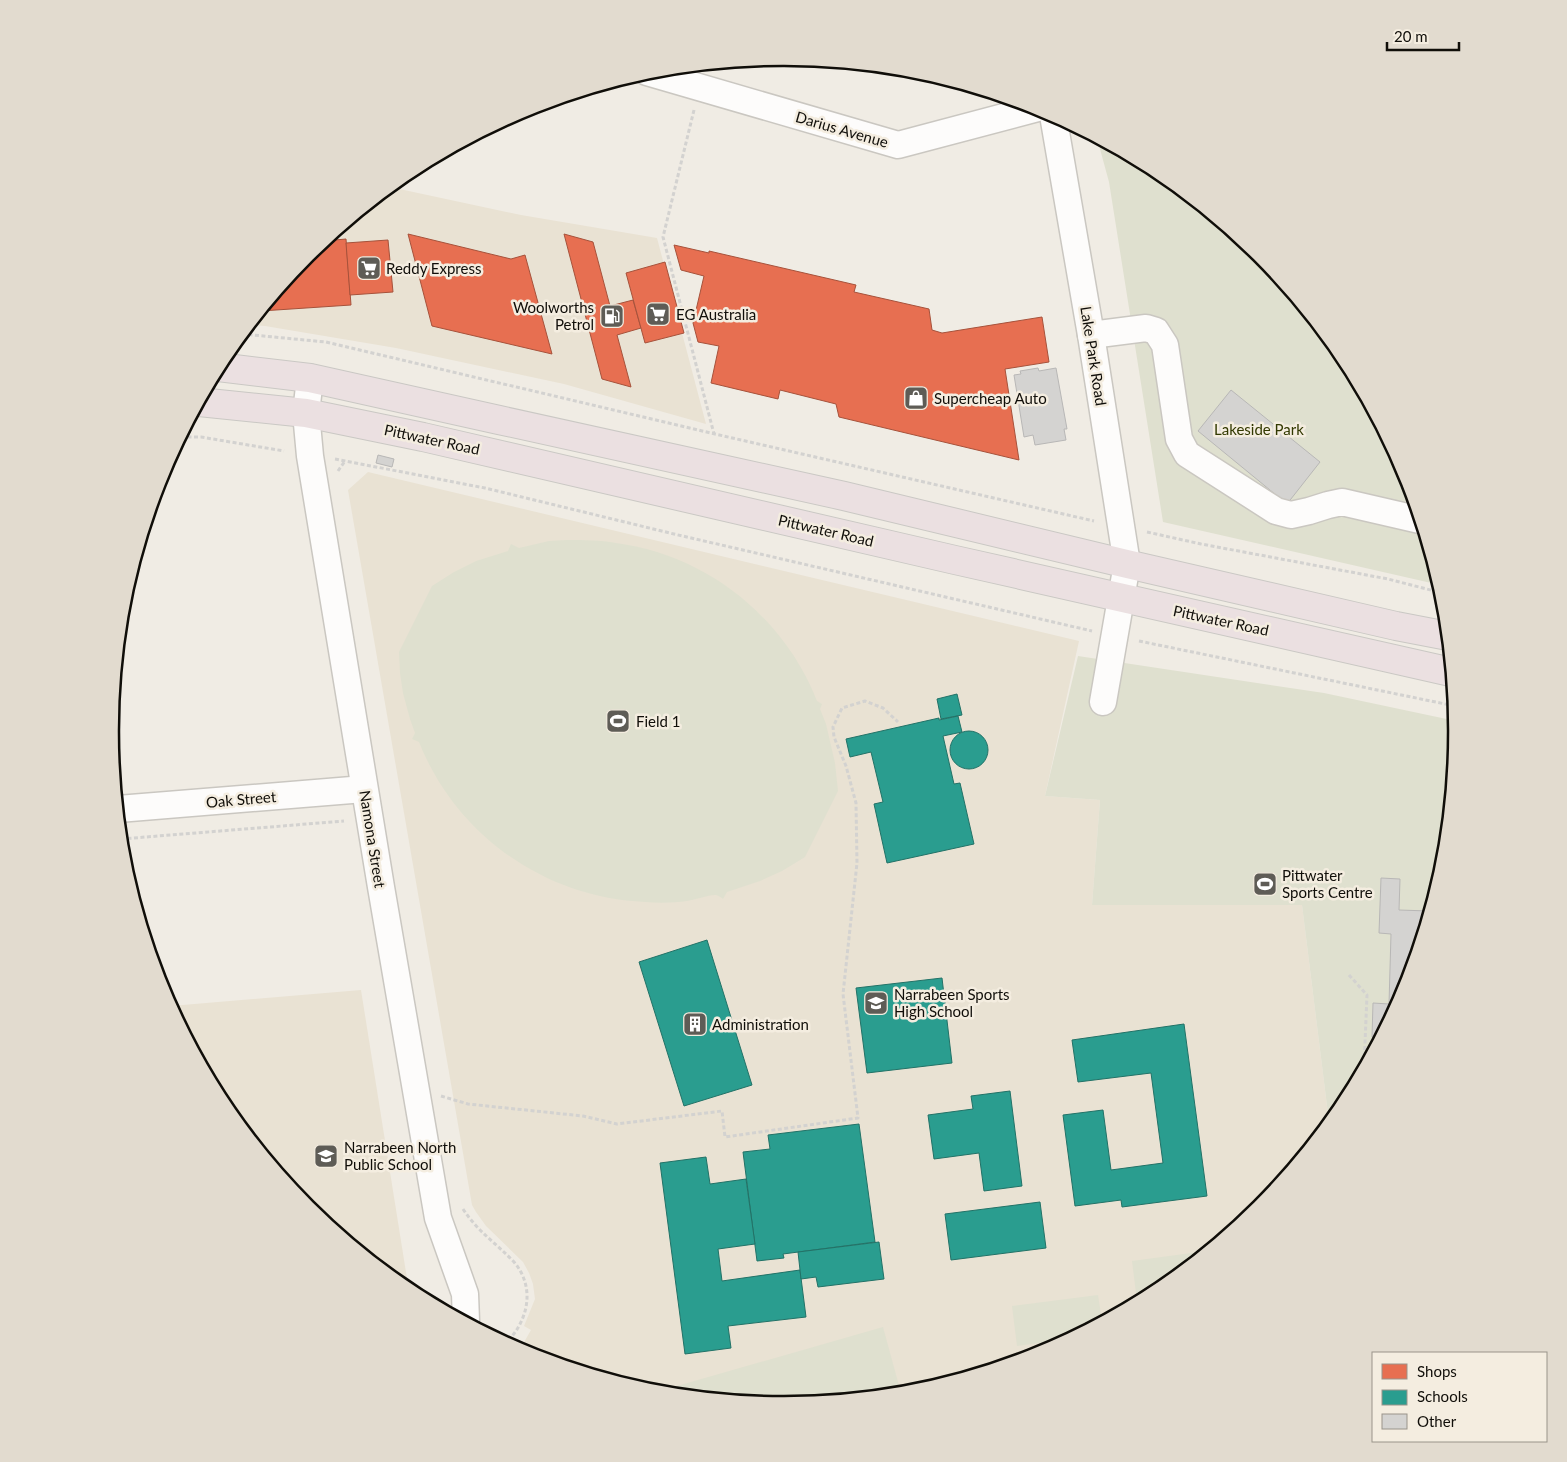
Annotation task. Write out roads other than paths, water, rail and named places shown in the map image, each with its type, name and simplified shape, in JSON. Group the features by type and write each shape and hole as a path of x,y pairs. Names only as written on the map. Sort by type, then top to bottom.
{"highway":[{"path":"227,368 310,378 844,496 1127,564 1441,635"},
{"name":"Pittwater Road","path":"206,403 306,413 423,437 1120,598 1445,671"}],"street":[{"name":"Darius Avenue","path":"665,77 898,145 1024,112"},
{"name":"Lake Park Road","path":"1054,124 1091,335 1127,564 1103,702"},
{"path":"1091,335 1146,328 1156,331 1165,345 1179,439 1187,454 1276,511 1291,515 1328,504 1342,502 1413,518"},
{"name":"Namona Street","path":"310,378 306,413 310,456 364,789 438,1218 465,1294 466,1315"},
{"name":"Oak Street","path":"123,809 364,789"}],"place":[{"name":"Reddy Express","path":"369,268"},
{"name":"EG Australia","path":"658,314"},
{"name":"Woolworths Petrol","path":"612,316"},
{"name":"Supercheap Auto","path":"916,398"},
{"name":"Field 1","path":"618,721"},
{"name":"Pittwater Sports Centre","path":"1265,884"},
{"name":"Narrabeen Sports High School","path":"876,1003"},
{"name":"Administration","path":"695,1024"},
{"name":"Narrabeen North Public School","path":"326,1156"}],"park label":[{"name":"Lakeside Park","path":"1259,429"}]}
